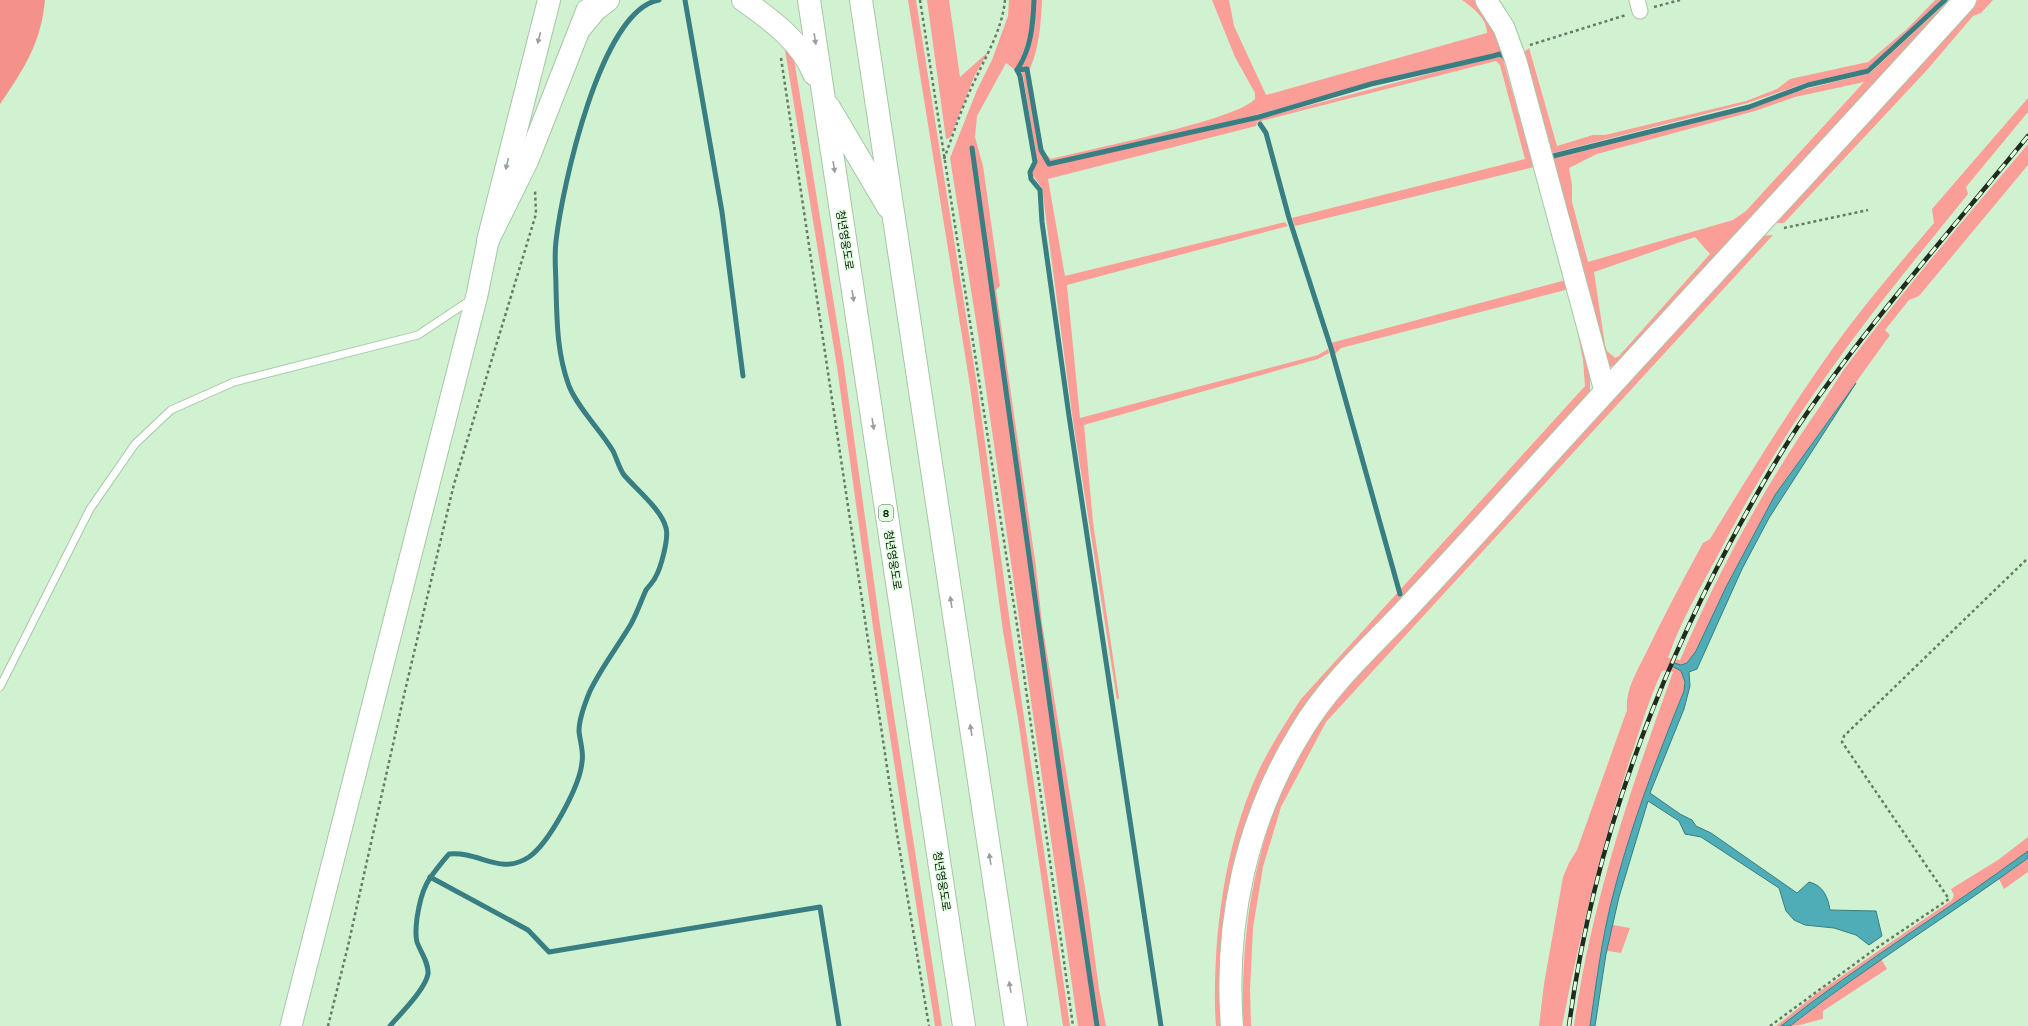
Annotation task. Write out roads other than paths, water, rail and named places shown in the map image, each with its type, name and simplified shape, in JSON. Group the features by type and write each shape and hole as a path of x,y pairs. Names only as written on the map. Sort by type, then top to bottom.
{"main road":[{"path":"488,241 549,0"},
{"path":"581,27 595,10 608,0"},
{"path":"743,0 762,13 801,49 812,68 824,98 893,216"},
{"name":"청년영웅도로","path":"809,0 964,1026"},
{"path":"860,0 1016,1026"},
{"path":"1232,1026 1230,958 1242,874 1260,813 1299,734 1325,697 1965,0"}],"street":[{"path":"291,1026 476,295 488,241 528,160 591,0"},
{"path":"1486,0 1504,28 1512,50 1605,391"}],"lane":[{"path":"0,687 90,509 135,444 171,410 234,382 418,335 476,295"}],"water":[{"path":"1856,383 1769,518 1742,569 1697,669 1689,672 1690,686 1684,709 1650,793 1680,814 1692,820 1696,826 1711,833 1797,893 1809,882 1818,886 1824,892 1830,910 1876,911 1882,936 1869,945 1856,935 1834,928 1805,925 1794,920 1786,911 1779,888 1701,837 1685,834 1679,821 1648,801 1619,897 1606,954 1595,1026 1590,1026 1604,934 1618,876 1644,796 1684,691 1685,682 1681,671 1670,665 1671,662 1681,665 1687,663 1696,651 1726,587 1775,495"},
{"path":"2028,851 2028,858 1999,879 1849,982 1790,1026 1781,1026 1873,959"}],"waterway":[{"path":"390,1026 417,994 426,980 428,970 416,936 419,907 427,883 449,854 460,854 499,864 519,862 529,857 537,850 554,827 570,799 580,772 583,754 579,726 586,700 599,674 631,624 646,590 657,573 664,553 667,533 664,521 648,500 624,475 613,451 578,403 569,386 562,362 558,338 555,259 556,241 566,183 588,105 602,67 619,35 638,11 659,0"},
{"path":"685,0 722,212 743,376"},
{"path":"1034,0 1032,28 1028,45 1022,62 1017,70 1020,76 1035,162 1030,172 1031,179 1040,190 1042,222 1069,416 1161,1026"},
{"path":"1553,156 1749,107 1808,85 1868,71 1945,0"},
{"path":"1017,70 1027,69 1041,150 1049,164 1259,117 1371,84 1500,54 1505,57 1506,60"},
{"path":"1260,124 1266,133 1289,218 1331,348 1400,594"},
{"path":"972,148 1060,777 1097,1026"},
{"path":"430,877 528,930 549,952 820,907 839,1026"}],"railway":[{"path":"1569,1026 1579,963 1592,900 1628,777 1674,658 1730,543 1756,495 1785,447 1831,380 1914,274 2028,136"}]}
